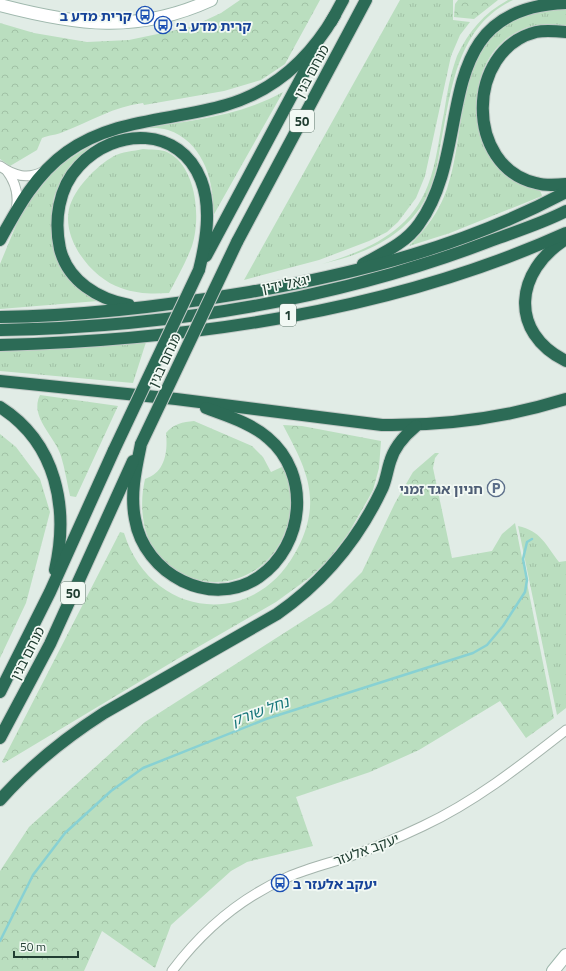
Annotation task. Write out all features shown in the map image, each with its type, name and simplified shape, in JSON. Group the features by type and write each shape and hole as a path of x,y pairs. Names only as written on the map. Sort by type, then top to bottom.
{"highway":[{"name":"מנחם בגין","path":"0,692 50,592 114,450 199,270 208,245 343,0"},
{"name":"מנחם בגין","path":"0,738 50,644 141,444 237,242 366,0"},
{"path":"350,272 402,241 412,233 420,222 441,177 465,70 477,46 486,34 501,21 514,13 531,7 566,3"},
{"path":"0,240 16,210 34,184 47,169 67,152 81,143 113,129 138,122 224,106 265,89 282,78 311,50 324,35 335,15"},
{"path":"566,32 551,30 536,32 519,38 505,48 496,59 489,72 483,94 483,107 487,136 499,159 511,171 523,179 536,183 552,185 566,184"},
{"path":"148,307 115,302 97,296 79,282 68,268 62,254 58,236 60,202 67,183 78,166 101,149 124,139 153,139 168,143 180,150 192,163 202,181 207,217 208,245"},
{"path":"0,317 148,307 291,285 350,272 419,254 482,232 566,192"},
{"name":"יגאל ידין","path":"0,330 158,319 285,299 386,276 438,260 566,211"},
{"name":"1","path":"0,345 63,343 139,337 224,327 325,308 394,292 478,267 566,233"},
{"path":"566,239 554,247 539,262 528,282 524,306 535,338 550,352 566,361"},
{"path":"0,381 176,399 382,425 416,426 470,421 505,416 566,399"},
{"path":"141,444 135,477 135,519 138,533 146,550 165,572 194,586 209,590 226,589 242,586 259,577 273,565 288,543 296,518 297,490 288,462 280,449 268,437 250,425 176,399"},
{"path":"0,407 24,425 40,447 53,474 60,501 62,530 50,592"},
{"path":"0,800 22,775 79,729 104,713 277,614 299,599 335,563 356,536 382,488 394,452 399,442 416,426"}],"street":[{"path":"0,5 87,23 119,24 172,14 211,0"},
{"path":"2,167 14,174 24,176 38,174 47,169"},
{"path":"2,167 12,178 16,188 18,200 16,210"},
{"name":"יעקב אלעזר","path":"172,971 186,952 217,922 251,897 287,877 384,844 445,815 504,778 566,730"},
{"path":"553,971 566,955"}],"green space":[{"path":"240,0 320,0 285,64 261,80 224,91 144,105 143,103 122,107 61,133 42,138 37,150 10,166 0,159 0,23 34,33 87,42 129,40 191,27 221,13"},
{"path":"400,0 453,0 453,20 470,22 460,35 451,56 425,176 416,198 398,222 387,232 369,241 319,260 244,280"},
{"path":"458,0 498,0 474,19 454,17 455,4"},
{"path":"508,0 513,0 494,12 479,27 467,44 453,85 436,171 428,194 420,208 411,220 389,238 377,245 350,256 322,264 339,259 386,237 399,227 420,201 428,185 434,167 449,84 457,56 466,39 484,17"},
{"path":"566,7 566,25 532,26 521,30 499,45 485,66 478,91 478,118 484,143 497,165 515,181 540,190 542,196 450,233 409,246 431,220 444,197 453,167 466,92 473,68 484,47 499,29 521,16 537,11"},
{"path":"283,92 213,216 212,190 205,165 199,154 180,136 168,130 156,128 137,129 230,113"},
{"path":"93,144 70,166 61,180 54,197 51,219 53,239 80,288 98,301 0,309 0,264 22,211 52,173 66,161"},
{"path":"143,149 165,151 177,159 185,169 194,194 196,208 195,235 184,264 169,293 151,293 127,290 110,283 90,267 75,246 70,234 68,221 69,209 75,194 86,179 114,156"},
{"path":"146,342 133,383 0,371 0,351"},
{"path":"40,395 118,406 76,497 70,496 61,456 40,419 37,403"},
{"path":"194,421 252,446 263,457 271,472 284,466 291,490 292,504 289,519 282,539 275,552 255,571 230,581 202,581 188,577 173,570 160,558 153,548 148,538 145,526 142,503 145,479 157,472 164,461 166,454 166,433 178,424"},
{"path":"283,425 302,426 381,441 379,468 373,490 348,534 328,560 309,578 276,602 179,658 4,763 2,762 120,532 124,533 137,561 156,583 178,597 203,604 229,603 254,595 276,578 301,543 307,525 310,507 310,496 306,474 298,454"},
{"path":"0,434 16,447 40,479 50,512 26,603 0,658"},
{"path":"435,453 439,453 435,458 433,468 452,558 492,551 502,534 515,523 554,718 526,738 500,701 419,750 370,772 296,797 313,846 247,862 231,871 171,925 155,968 102,931 84,971 0,971 0,871 29,827 145,722 331,603 362,572 395,503 413,472"},
{"path":"518,526 532,531 542,539 559,562 566,561 566,708 557,715"}],"waterway":[{"name":"נחל שורק","path":"0,941 33,875 65,833 111,791 143,768 266,719 473,653 487,645 503,626 525,592 527,580 523,559 527,542 532,539"}],"place":[{"name":"קרית מדע ב","path":"145,15"},
{"name":"קרית מדע ב׳","path":"163,25"},
{"name":"חניון אגד זמני","path":"496,488"},
{"name":"יעקב אלעזר ב","path":"280,883"}]}
